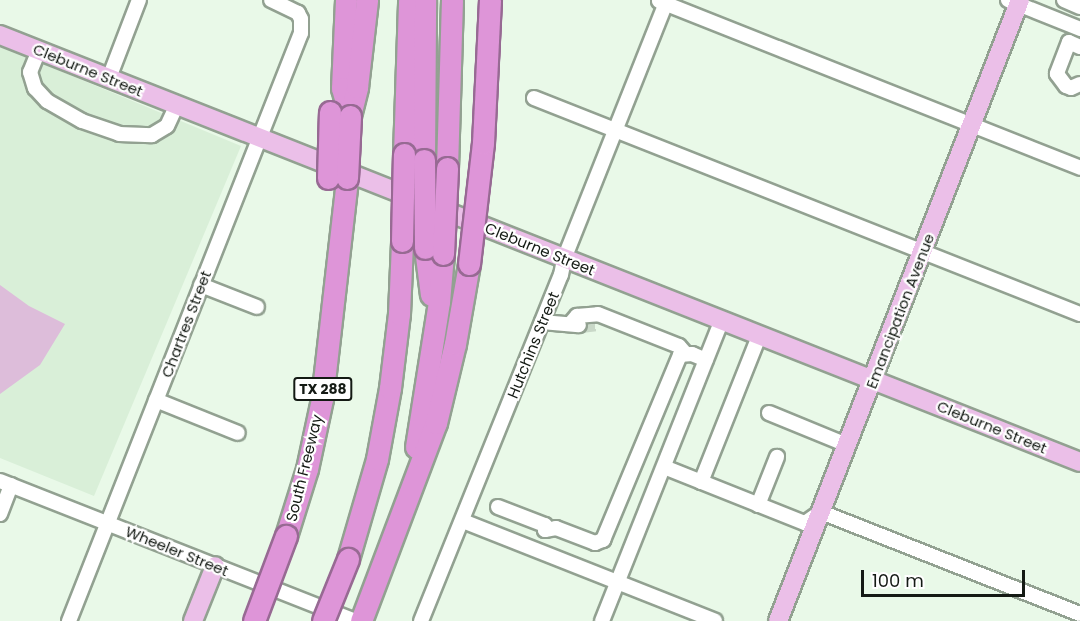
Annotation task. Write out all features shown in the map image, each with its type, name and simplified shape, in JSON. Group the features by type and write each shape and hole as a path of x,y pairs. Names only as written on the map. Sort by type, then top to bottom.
{"highway":[{"path":"331,0 340,114"},
{"path":"340,114 346,0"},
{"path":"340,114 357,87 367,0"},
{"path":"409,0 414,157 434,251"},
{"path":"323,621 348,558 377,459 390,388 398,323 402,241 414,157 425,0"},
{"path":"361,621 390,540 420,432 435,326 434,251 447,168 452,0"},
{"path":"390,540 416,480 436,423 455,344 470,264 483,143 490,0"},
{"name":"South Freeway","path":"254,621 286,536 307,469 322,399 344,202 340,114"}],"main road":[{"name":"Emancipation Avenue","path":"778,621 972,124 1016,1"},
{"name":"Cleburne Street","path":"0,35 721,322 1080,462"},
{"path":"193,621 215,566"}],"street":[{"path":"109,78 139,0"},
{"name":"Chartres Street","path":"69,621 302,26 298,13 271,0"},
{"path":"1064,0 1080,6"},
{"path":"664,1 1080,168"},
{"name":"Hutchins Street","path":"421,621 563,270 564,259 664,1"},
{"path":"1016,1 1080,28"},
{"path":"1080,47 1069,42 1057,74 1066,87 1071,88 1080,84"},
{"path":"39,50 30,72 35,88 47,101 82,121 119,134 152,135 167,126 177,105"},
{"path":"534,98 1080,314"},
{"path":"201,285 257,307"},
{"path":"542,322 576,325 577,316 598,314 605,322 680,346 685,353 706,360"},
{"path":"602,621 721,322"},
{"path":"701,482 759,336"},
{"path":"540,540 556,528 594,543 603,540 667,384 680,355 685,353"},
{"path":"156,400 238,433"},
{"path":"769,413 848,445"},
{"path":"758,505 777,457"},
{"path":"664,467 805,524 821,512 1080,614"},
{"path":"0,514 6,483"},
{"name":"Wheeler Street","path":"6,483 355,621"},
{"path":"498,507 545,525 540,540"},
{"path":"463,521 540,540 617,581 715,621"}],"shaded area":[{"path":"0,46 241,146 94,496 0,458"},
{"path":"0,285 29,306 65,324 40,365 0,394"}],"tunnel":[{"path":"581,326 598,324"}]}
